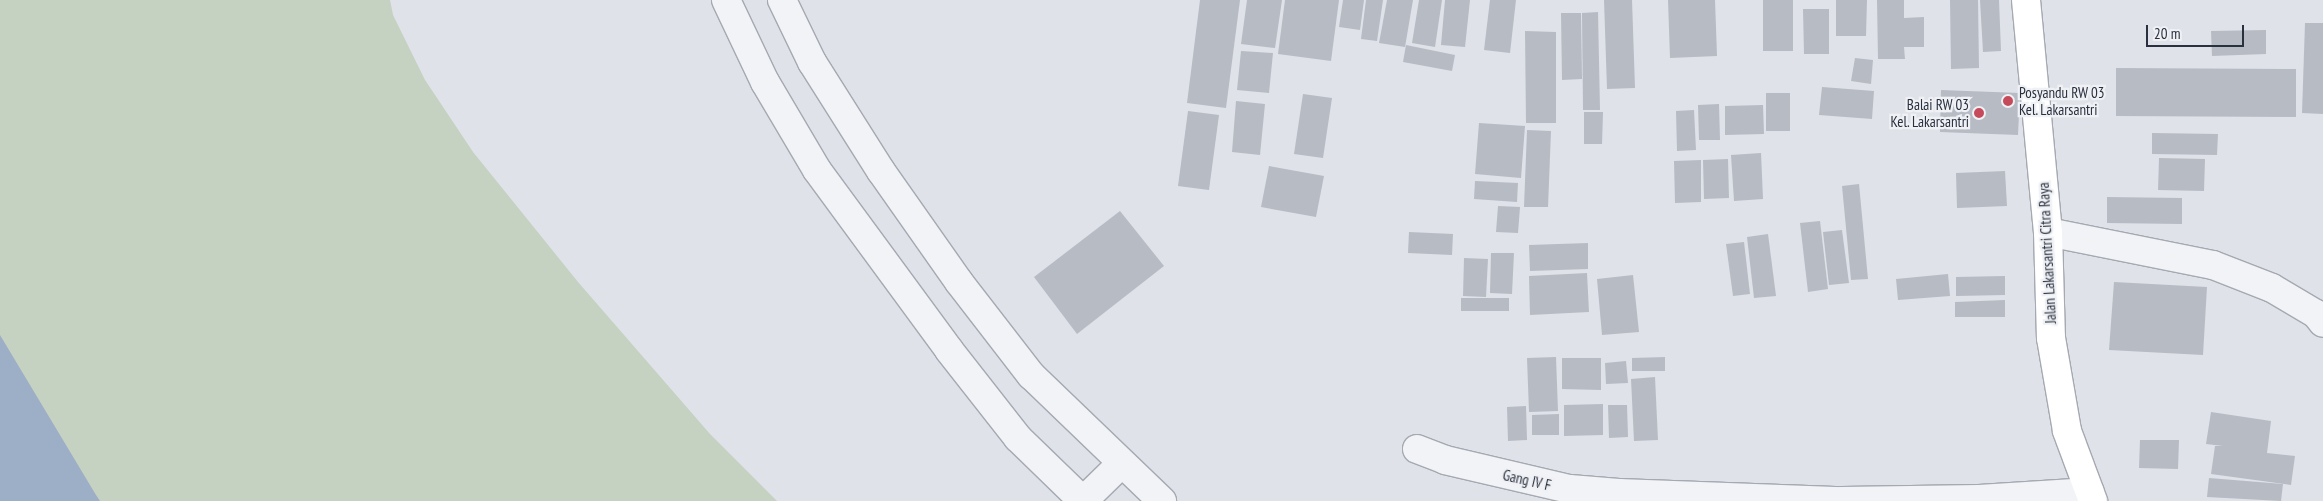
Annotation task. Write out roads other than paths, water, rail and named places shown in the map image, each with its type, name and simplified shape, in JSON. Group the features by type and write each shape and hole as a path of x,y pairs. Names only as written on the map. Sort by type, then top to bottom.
{"street":[{"path":"726,0 765,82 818,170 949,350 1018,438 1083,501 1122,464"},
{"path":"782,0 818,70 881,171 959,282 1031,375 1162,501"},
{"name":"Jalan Lakarsantri Citra Raya","path":"2026,0 2048,232 2051,338 2067,431 2092,497"},
{"path":"2048,232 2213,265 2272,288 2316,314 2323,323"},
{"name":"Gang IV F","path":"1417,450 1445,460 1570,489 1619,493 1842,501 2092,497"}],"water":[{"path":"0,335 96,495 100,501 0,501"}],"place":[{"name":"Posyandu RW 03 Kel. Lakarsantri","path":"2008,101"},
{"name":"Balai RW 03 Kel. Lakarsantri","path":"1979,113"}]}
